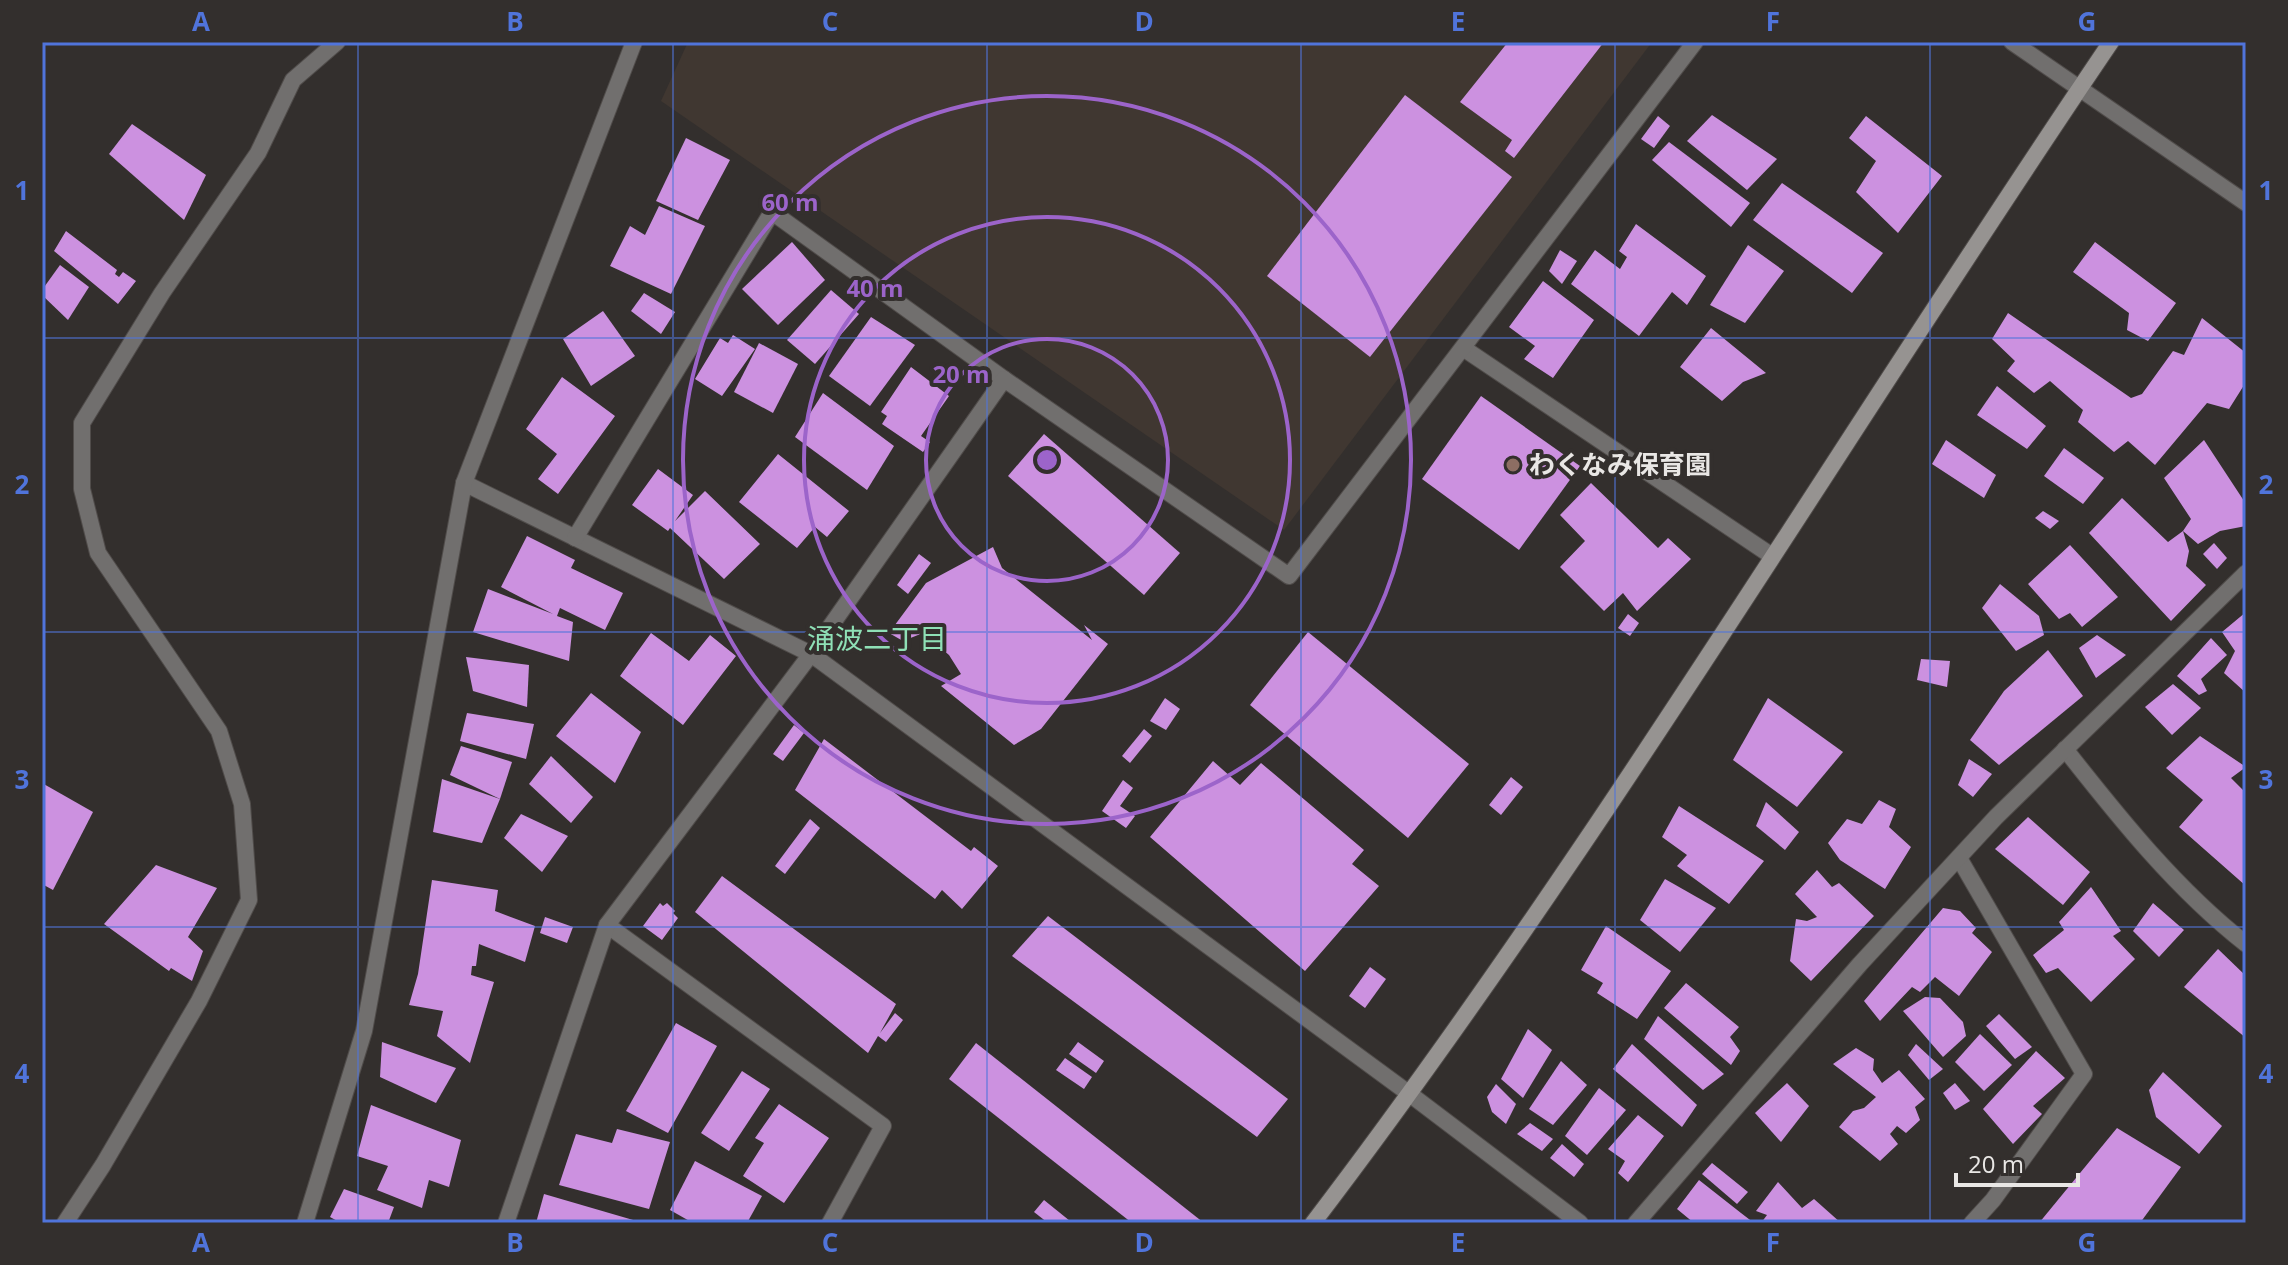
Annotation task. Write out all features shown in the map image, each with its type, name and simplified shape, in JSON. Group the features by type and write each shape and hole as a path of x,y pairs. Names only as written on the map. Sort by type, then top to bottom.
{"street":[{"path":"65,1223 103,1165 199,1001 249,900 242,804 219,731 98,553 82,489 82,423 162,293 258,153 293,80 337,42"},
{"path":"305,1223 364,1031 464,483 634,42"},
{"path":"575,538 772,212 1004,379 1289,576 1695,42"},
{"path":"2012,42 2246,203"},
{"path":"1313,1223 1411,1095 1598,820 2111,42"},
{"path":"1463,348 1772,556"},
{"path":"506,1223 607,925 811,654 1004,379"},
{"path":"464,483 811,654 1580,1223"},
{"path":"1636,1223 1860,964 1996,817 2246,573"},
{"path":"2065,749 2133,835 2219,923 2246,944"},
{"path":"1959,858 2084,1074 1993,1200 1972,1223"},
{"path":"607,925 883,1126 830,1223"}],"shaded area":[{"path":"688,42 1652,42 1284,530 661,101"}],"building":[{"path":"1508,42 1604,42 1514,158 1505,151 1512,140 1460,102"},
{"path":"1405,95 1512,177 1370,357 1267,276"},
{"path":"1712,115 1777,159 1747,190 1687,141"},
{"path":"1658,116 1670,126 1654,148 1641,139"},
{"path":"1866,116 1942,176 1898,233 1856,192 1876,161 1849,138"},
{"path":"132,124 206,175 184,220 109,154"},
{"path":"686,138 730,160 698,220 656,201"},
{"path":"1669,142 1750,203 1731,227 1652,160"},
{"path":"1782,183 1883,253 1852,293 1753,220"},
{"path":"659,206 705,226 671,294 610,266 630,226 645,235"},
{"path":"1636,224 1706,276 1687,305 1672,292 1639,336 1571,284 1595,250 1620,269 1627,257 1619,251"},
{"path":"66,231 117,270 115,274 119,277 123,272 136,281 118,304 54,251"},
{"path":"792,242 825,280 778,325 742,289"},
{"path":"2095,242 2176,303 2148,341 2127,330 2129,313 2073,272"},
{"path":"1748,245 1784,271 1745,323 1710,305"},
{"path":"1560,250 1577,261 1562,284 1549,271"},
{"path":"60,265 89,287 68,320 42,295 42,290"},
{"path":"1543,281 1594,320 1553,378 1524,359 1535,346 1509,327"},
{"path":"831,290 859,314 815,364 787,340"},
{"path":"644,293 675,312 661,334 631,311"},
{"path":"603,311 635,356 591,386 563,339"},
{"path":"2008,313 2131,398 2142,394 2173,351 2184,355 2202,318 2246,353 2246,382 2229,409 2207,403 2155,465 2128,441 2114,452 2078,422 2083,410 2050,381 2034,393 2007,371 2015,361 1992,339"},
{"path":"871,317 915,345 870,406 829,376"},
{"path":"1711,328 1766,373 1743,382 1722,401 1680,367"},
{"path":"733,335 755,349 722,396 695,379 720,338 728,343"},
{"path":"759,343 798,364 773,413 734,392"},
{"path":"911,367 949,396 921,436 930,442 923,452 882,424 887,416 881,412"},
{"path":"562,377 615,416 558,494 538,479 557,454 526,429"},
{"path":"1997,386 2046,426 2027,449 1977,415"},
{"path":"823,393 894,446 867,490 795,437"},
{"path":"1481,396 1580,466 1519,550 1422,479"},
{"path":"1044,434 1180,553 1144,595 1008,476"},
{"path":"1946,440 1996,475 1984,498 1932,464"},
{"path":"2204,440 2246,504 2246,526 2220,531 2198,544 2183,531 2191,519 2164,478"},
{"path":"2064,448 2104,478 2083,504 2044,476"},
{"path":"778,454 849,511 827,537 815,527 797,548 739,502"},
{"path":"658,469 693,495 675,521 705,491 760,544 724,579 670,528 668,531 632,505"},
{"path":"1591,483 1658,548 1668,538 1691,559 1637,611 1623,593 1604,611 1560,567 1585,541 1560,515"},
{"path":"2122,498 2168,542 2183,531 2189,551 2186,566 2206,585 2171,621 2089,533"},
{"path":"2043,511 2059,521 2050,529 2035,518"},
{"path":"527,536 575,560 571,568 623,593 605,630 560,608 557,616 573,622 569,661 473,632 488,589 553,614 501,587"},
{"path":"2214,543 2227,558 2217,569 2203,554"},
{"path":"2070,545 2118,597 2082,627 2070,613 2059,619 2028,584"},
{"path":"993,547 1002,568 1092,640 1084,625 1108,644 1041,729 1014,745 941,686 961,674 949,655 923,633 903,641 889,633 926,583"},
{"path":"919,554 931,563 908,594 897,585"},
{"path":"2000,584 2039,616 2044,635 2016,651 1982,608"},
{"path":"2246,612 2246,693 2224,673 2235,651 2222,632"},
{"path":"1628,614 1639,623 1630,636 1618,628"},
{"path":"1308,632 1469,764 1408,838 1250,705"},
{"path":"651,633 689,661 710,635 736,656 683,725 620,676"},
{"path":"2097,635 2126,655 2096,678 2079,648"},
{"path":"2211,638 2227,655 2201,679 2207,691 2199,695 2177,676"},
{"path":"2048,650 2083,696 1999,765 1970,740 2004,691"},
{"path":"466,657 529,665 527,707 473,691"},
{"path":"1921,659 1950,661 1947,687 1917,680"},
{"path":"2173,684 2201,708 2172,735 2145,707"},
{"path":"591,693 641,732 615,783 556,736"},
{"path":"1165,698 1180,709 1166,730 1150,721"},
{"path":"1768,698 1843,752 1797,807 1733,760"},
{"path":"467,713 534,724 526,759 460,741"},
{"path":"794,725 804,733 783,761 773,754"},
{"path":"1144,729 1152,736 1130,763 1122,756"},
{"path":"2200,736 2246,767 2231,778 2246,793 2246,886 2179,827 2203,800 2166,768"},
{"path":"824,739 971,851 974,847 998,866 962,909 942,890 935,899 795,790"},
{"path":"461,746 512,762 500,799 450,775"},
{"path":"551,756 593,797 571,823 529,784"},
{"path":"1969,759 1992,774 1973,797 1958,785"},
{"path":"1213,761 1240,785 1261,763 1364,850 1352,864 1379,886 1305,971 1150,837"},
{"path":"1511,777 1523,787 1501,815 1489,805"},
{"path":"442,779 500,799 482,843 433,832"},
{"path":"1123,780 1133,788 1120,806 1135,816 1126,828 1102,811"},
{"path":"42,783 93,812 53,890 42,884"},
{"path":"1879,800 1896,809 1889,827 1911,847 1885,889 1840,860 1828,843 1847,819 1862,824"},
{"path":"1766,802 1799,832 1785,850 1756,826"},
{"path":"1679,806 1764,861 1729,904 1677,866 1687,855 1662,837"},
{"path":"521,814 568,836 542,872 504,838"},
{"path":"2028,817 2090,872 2063,905 1995,849"},
{"path":"810,819 820,828 785,874 775,866"},
{"path":"156,865 217,888 188,937 203,951 192,981 171,968 169,971 104,924"},
{"path":"1817,870 1832,887 1839,883 1874,916 1811,981 1790,961 1796,919 1807,921 1817,917 1795,894"},
{"path":"722,876 896,1004 880,1033 895,1013 903,1020 886,1042 878,1036 868,1053 695,912"},
{"path":"1665,879 1716,908 1680,952 1640,920"},
{"path":"432,880 498,890 495,911 535,926 525,962 479,944 476,966 472,966 471,975 494,982 470,1063 437,1036 443,1011 409,1005 418,974"},
{"path":"2091,887 2121,931 2113,936 2135,959 2091,1002 2058,968 2046,973 2033,955 2064,930 2059,922"},
{"path":"660,903 663,906 667,903 678,918 662,940 643,926"},
{"path":"2153,903 2184,930 2159,957 2133,931"},
{"path":"1943,908 1960,911 1976,928 1972,933 1992,952 1959,996 1935,977 1920,992 1912,987 1880,1021 1864,1001"},
{"path":"1048,916 1288,1099 1257,1137 1012,956"},
{"path":"545,917 573,927 567,943 540,933"},
{"path":"1606,926 1671,971 1637,1019 1597,993 1603,983 1581,970"},
{"path":"2218,949 2246,976 2246,1038 2184,987"},
{"path":"1370,967 1386,979 1365,1008 1349,996"},
{"path":"1686,983 1739,1027 1730,1037 1740,1051 1731,1065 1664,1008"},
{"path":"1925,997 1940,998 1963,1022 1966,1036 1943,1057 1903,1011"},
{"path":"1999,1014 2032,1047 2015,1059 1986,1026"},
{"path":"1658,1016 1724,1074 1703,1090 1644,1039"},
{"path":"676,1023 717,1046 668,1133 626,1111"},
{"path":"1528,1029 1552,1050 1523,1098 1501,1079"},
{"path":"1980,1034 2012,1065 1984,1091 1955,1062"},
{"path":"382,1042 456,1068 436,1103 380,1077"},
{"path":"1078,1042 1104,1061 1096,1073 1069,1054"},
{"path":"976,1043 1204,1223 1132,1223 949,1079"},
{"path":"1632,1044 1697,1105 1682,1127 1613,1069"},
{"path":"1916,1044 1943,1069 1929,1080 1908,1055"},
{"path":"1856,1048 1874,1059 1873,1070 1882,1083 1899,1070 1925,1099 1915,1107 1920,1120 1906,1133 1897,1126 1890,1134 1898,1144 1880,1161 1839,1127 1853,1111 1864,1108 1876,1097 1833,1064"},
{"path":"2036,1051 2065,1078 2033,1106 2042,1114 2013,1144 1983,1109"},
{"path":"1065,1058 1092,1077 1084,1089 1056,1070"},
{"path":"1561,1061 1587,1085 1553,1125 1529,1109"},
{"path":"742,1071 770,1089 729,1151 701,1133"},
{"path":"2163,1072 2222,1126 2199,1154 2156,1117 2149,1090"},
{"path":"1787,1083 1809,1106 1781,1142 1755,1113"},
{"path":"1955,1083 1970,1101 1955,1110 1943,1093"},
{"path":"1496,1084 1516,1104 1506,1124 1492,1112 1487,1097"},
{"path":"1599,1088 1626,1110 1587,1155 1565,1136"},
{"path":"779,1104 829,1138 784,1203 743,1176 764,1143 755,1138"},
{"path":"371,1105 461,1140 449,1187 429,1180 422,1208 377,1190 388,1166 357,1156"},
{"path":"1638,1115 1664,1136 1628,1182 1618,1173 1625,1161 1608,1149"},
{"path":"1530,1123 1553,1139 1542,1151 1517,1134"},
{"path":"2117,1128 2181,1167 2140,1223 2039,1223"},
{"path":"617,1129 670,1142 649,1209 559,1185 576,1134 612,1143"},
{"path":"1562,1144 1584,1164 1574,1177 1550,1158"},
{"path":"695,1161 762,1196 747,1223 693,1223 670,1210"},
{"path":"1712,1163 1748,1192 1737,1204 1702,1174"},
{"path":"1699,1180 1754,1223 1694,1223 1677,1209"},
{"path":"1778,1182 1802,1208 1814,1199 1841,1223 1761,1223 1767,1215 1756,1211"},
{"path":"344,1189 394,1207 388,1223 341,1223 330,1217"},
{"path":"544,1194 640,1222 640,1223 536,1223"},
{"path":"1044,1200 1069,1223 1048,1223 1034,1212"}],"place":[{"name":"わくなみ保育園","path":"1513,465"}],"district":[{"name":"涌波二丁目","path":"877,639"}]}
